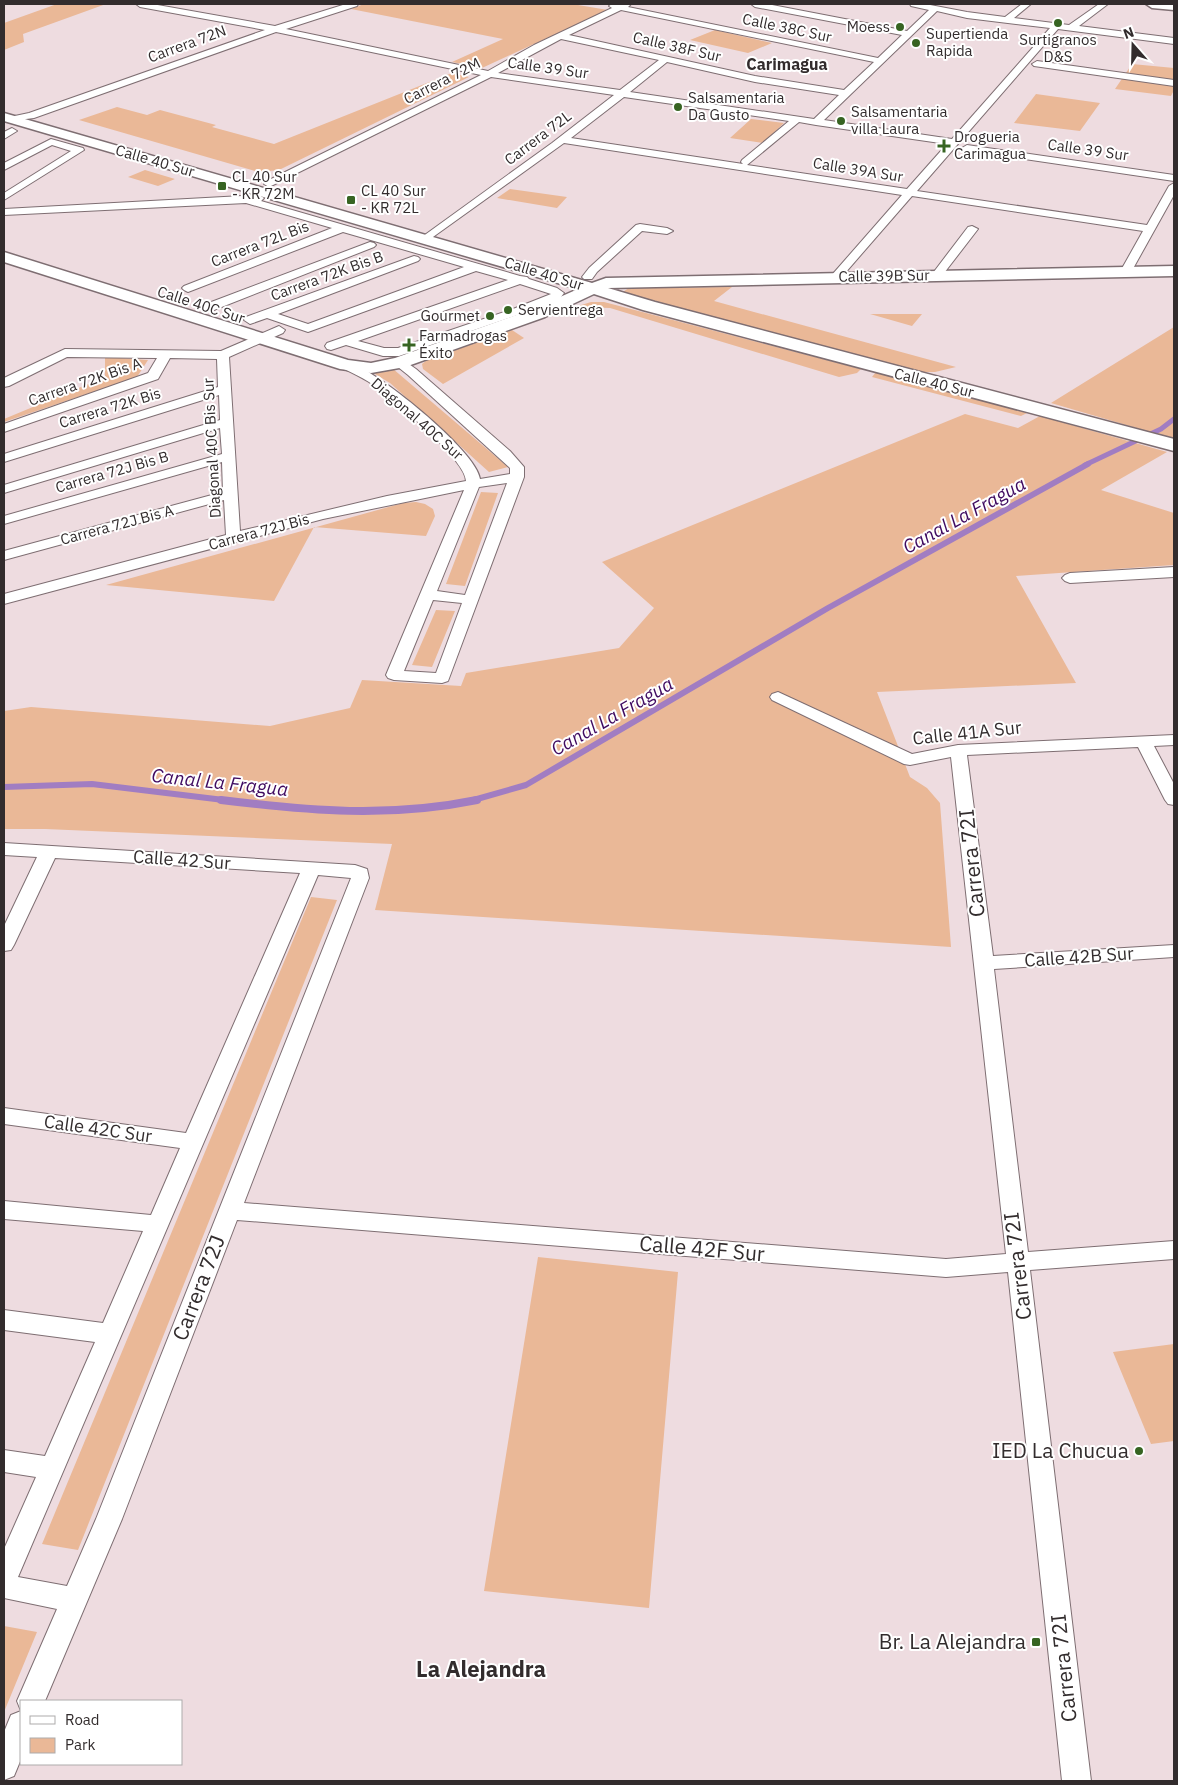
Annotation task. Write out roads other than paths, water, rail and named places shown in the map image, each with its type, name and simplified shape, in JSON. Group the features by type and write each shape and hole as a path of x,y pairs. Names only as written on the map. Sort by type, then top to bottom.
{"street":[{"name":"Calle 39 Sur","path":"140,4 276,29 489,74 954,142"},
{"name":"Carrera 72N","path":"12,122 276,29 354,4"},
{"name":"Calle 38C Sur","path":"600,4 624,6 880,61"},
{"path":"755,4 908,34"},
{"path":"914,4 1007,20 1174,41"},
{"path":"1007,20 1027,4"},
{"path":"1071,28 1104,4"},
{"path":"1152,4 1174,7"},
{"name":"Carrera 72M","path":"271,189 561,36 624,6"},
{"path":"816,122 935,9"},
{"path":"835,278 1056,26"},
{"name":"Calle 38F Sur","path":"561,36 755,79 846,93"},
{"name":"Carrera 72L","path":"432,235 562,140 666,59"},
{"path":"1037,64 1174,83"},
{"path":"746,162 797,119"},
{"name":"Calle 40 Sur","path":"12,122 271,189 591,279 649,306 872,367 1174,445"},
{"name":"Calle 39A Sur","path":"562,140 1150,229"},
{"path":"4,168 51,142 79,150 4,197"},
{"name":"Calle 39 Sur","path":"967,148 1174,178"},
{"path":"1126,272 1174,186"},
{"path":"4,212 247,200 271,189"},
{"name":"Calle 40 Sur","path":"247,200 520,280 556,291 558,295 430,347"},
{"path":"591,279 640,227 667,231"},
{"name":"Carrera 72L Bis","path":"188,288 343,228"},
{"path":"937,275 972,229"},
{"name":"Calle 40 Sur","path":"432,235 541,272 591,279"},
{"name":"Calle 40C Sur","path":"4,242 212,299"},
{"path":"212,299 370,245"},
{"name":"Calle 40C Sur","path":"4,257 346,365 371,368 399,363 430,347 540,313 591,279"},
{"name":"Carrera 72K Bis B","path":"250,320 414,259"},
{"path":"308,328 476,267"},
{"name":"Calle 39B Sur","path":"591,279 835,278 1174,271"},
{"path":"338,344 541,272"},
{"name":"Calle 40C Sur","path":"188,288 250,320 279,330 338,344 366,358 399,363"},
{"name":"Calle 40C Sur","path":"267,314 308,328"},
{"path":"4,383 57,356 73,352 223,355 279,330"},
{"path":"338,344 391,353 430,347"},
{"name":"Carrera 72K Bis A","path":"4,428 153,376 166,354"},
{"name":"Diagonal 40C Bis Sur","path":"223,355 233,539"},
{"name":"Diagonal 40C Sur","path":"399,363 412,372 512,461 517,467 517,477"},
{"name":"Diagonal 40C Sur","path":"346,365 375,381 464,460 473,474 473,484"},
{"name":"Carrera 72K Bis","path":"4,458 225,389"},
{"path":"4,489 227,422"},
{"name":"Carrera 72J Bis B","path":"4,520 229,456"},
{"path":"473,484 394,674 442,678 517,477"},
{"name":"Carrera 72J Bis","path":"4,599 410,494 517,477"},
{"name":"Carrera 72J Bis A","path":"4,556 231,494"},
{"path":"1070,578 1174,572"},
{"path":"428,596 472,600"},
{"name":"Calle 41A Sur","path":"778,697 891,753 910,760 958,750 1174,740"},
{"path":"1143,741 1174,800"},
{"name":"Carrera 72I","path":"958,750 1077,1781"},
{"name":"Calle 42 Sur","path":"4,849 312,868 360,873"},
{"path":"4,945 49,851"},
{"path":"4,1580 312,868"},
{"name":"Carrera 72J","path":"31,1700 109,1520 350,907 360,873"},
{"name":"Calle 42B Sur","path":"983,963 1174,950"},
{"name":"Calle 42C Sur","path":"4,1116 193,1142"},
{"path":"4,1210 157,1224"},
{"name":"Calle 42F Sur","path":"230,1211 946,1268 1018,1264 1174,1250"},
{"path":"4,1320 110,1334"},
{"path":"4,1461 52,1468"},
{"path":"4,1586 74,1600"},
{"path":"4,1766 20,1727"}],"waterway":[{"name":"Canal La Fragua","path":"1085,465 1161,429 1174,419"},
{"name":"Canal La Fragua","path":"470,801 526,785 828,608 1088,464"},
{"name":"Canal La Fragua","path":"4,787 92,784 232,801"},
{"name":"Canal La Fragua","path":"221,800 318,810 349,811 412,809 477,800"}],"place":[{"name":"Surtigranos D&S","path":"1058,23"},
{"name":"Moess","path":"900,27"},
{"name":"Supertienda Rapida","path":"916,43"},
{"name":"Salsamentaria Da Gusto","path":"678,107"},
{"name":"Salsamentaria villa Laura","path":"841,121"},
{"name":"Drogueria Carimagua","path":"944,146"},
{"name":"CL 40 Sur - KR 72M","path":"222,186"},
{"name":"CL 40 Sur - KR 72L","path":"351,200"},
{"name":"Servientrega","path":"508,310"},
{"name":"Gourmet","path":"490,316"},
{"name":"Farmadrogas Éxito","path":"409,345"},
{"name":"IED La Chucua","path":"1139,1451"},
{"name":"Br. La Alejandra","path":"1036,1642"}],"district":[{"name":"Carimagua","path":"787,64"},
{"name":"La Alejandra","path":"481,1669"}]}
